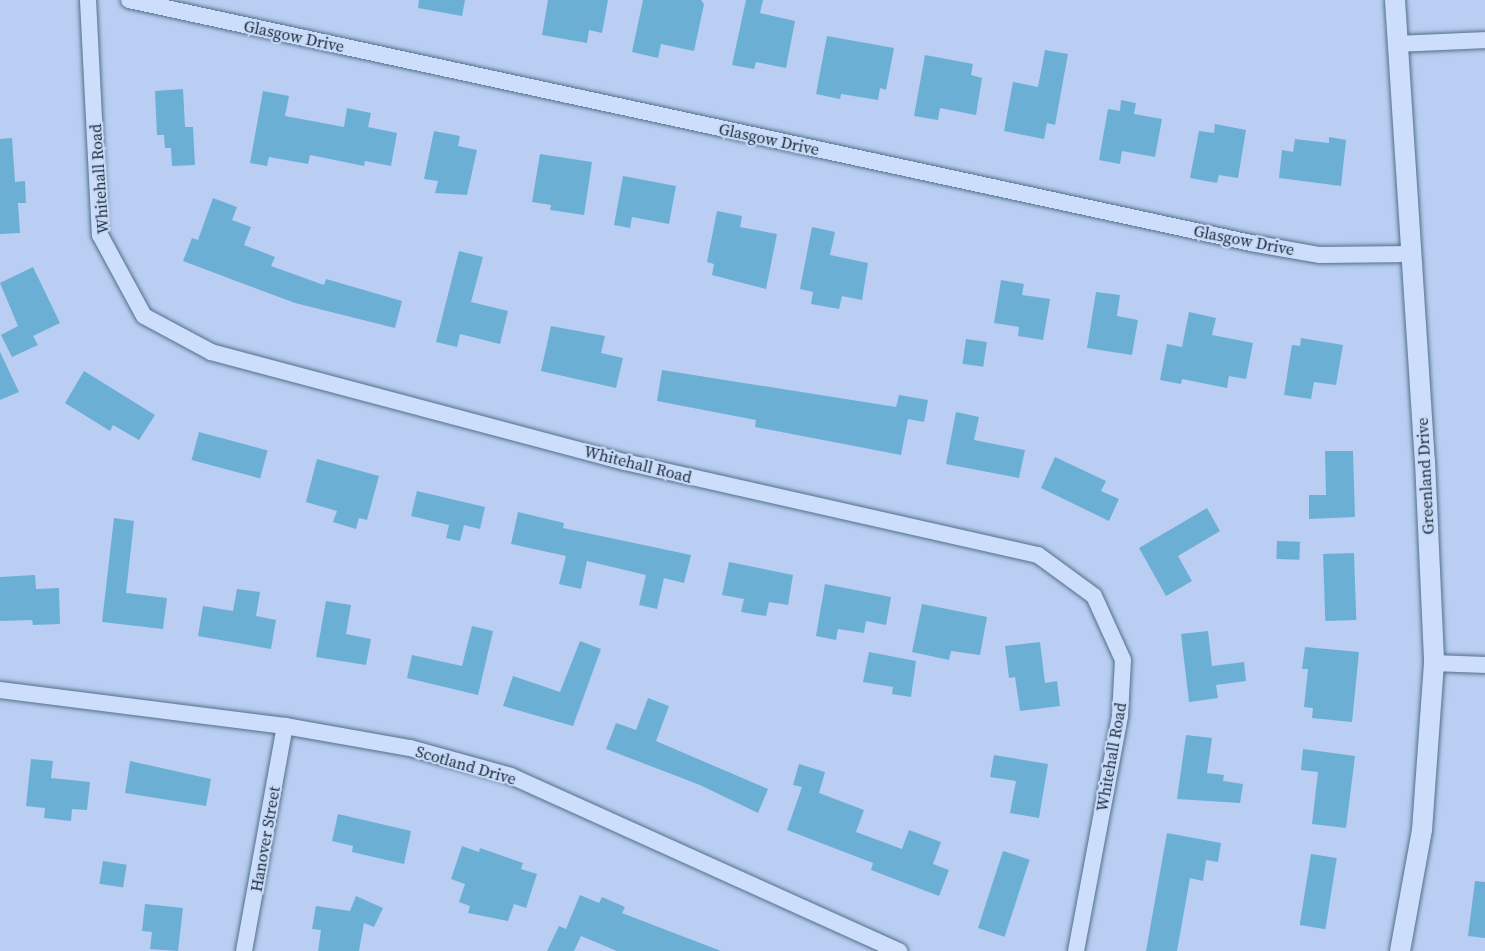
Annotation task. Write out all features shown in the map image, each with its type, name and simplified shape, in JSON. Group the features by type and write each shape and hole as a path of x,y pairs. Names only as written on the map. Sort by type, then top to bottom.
{"street":[{"name":"Whitehall Road","path":"88,0 100,235 144,316 211,352 625,462 1038,555 1094,596 1124,660 1120,716 1076,951"},
{"name":"Glasgow Drive","path":"129,0 1251,243 1320,255 1412,254"},
{"name":"Greenland Drive","path":"1395,0 1412,254 1434,663 1422,830 1400,951"},
{"path":"1398,44 1485,40"},
{"path":"1434,663 1485,665"},
{"name":"Scotland Drive","path":"0,690 285,726 410,748 511,776 899,951"},
{"name":"Hanover Street","path":"244,951 285,726"}],"building":[{"path":"419,0 465,0 462,16 418,8"},
{"path":"548,0 608,0 602,33 589,30 587,43 542,35"},
{"path":"643,0 701,0 704,4 694,51 661,44 658,58 632,52"},
{"path":"746,0 763,0 760,13 795,21 786,68 756,62 754,69 732,65"},
{"path":"827,36 894,48 886,90 880,88 878,100 841,94 840,99 816,94"},
{"path":"1045,50 1068,54 1055,125 1047,123 1044,139 1004,131 1013,82 1038,87"},
{"path":"925,55 973,64 971,75 982,78 976,115 940,108 938,120 914,116"},
{"path":"183,89 185,127 193,127 195,165 172,166 171,148 165,148 164,135 157,135 155,91"},
{"path":"263,91 289,96 285,116 344,127 347,108 371,113 368,127 397,133 391,166 365,161 364,166 310,155 308,164 269,157 267,166 250,163"},
{"path":"1121,100 1136,103 1134,114 1162,119 1155,157 1122,151 1120,164 1099,160 1108,109 1120,111"},
{"path":"1215,124 1246,130 1238,178 1219,175 1217,183 1190,178 1199,131 1214,133"},
{"path":"434,131 460,136 458,146 477,150 467,195 435,193 438,181 424,179"},
{"path":"1329,137 1346,140 1341,186 1279,178 1282,150 1293,152 1295,139 1329,143"},
{"path":"12,138 15,182 25,181 26,203 18,203 20,233 0,234 0,139"},
{"path":"540,154 592,162 584,215 550,210 551,205 532,202"},
{"path":"623,176 676,186 669,224 632,217 630,228 614,225"},
{"path":"213,198 237,207 232,220 251,227 244,245 275,257 271,266 324,285 326,279 402,301 395,328 295,303 183,261 192,238 198,240"},
{"path":"717,211 742,216 740,227 777,234 766,289 712,275 714,264 707,262"},
{"path":"812,227 835,232 830,255 868,263 862,300 842,296 839,309 811,304 813,292 800,289"},
{"path":"459,251 483,257 471,302 508,311 500,344 460,334 457,347 436,342"},
{"path":"33,267 60,323 33,336 38,345 12,357 1,335 18,326 0,283"},
{"path":"1001,280 1024,284 1022,295 1050,299 1043,340 1018,336 1019,327 994,323"},
{"path":"1096,292 1120,295 1117,316 1138,320 1132,355 1087,348"},
{"path":"1189,312 1216,318 1212,335 1253,343 1246,379 1229,376 1227,388 1182,379 1181,384 1160,380 1167,344 1182,347"},
{"path":"551,326 605,336 601,353 623,358 616,388 541,371"},
{"path":"1301,338 1343,345 1336,385 1314,382 1311,399 1284,395 1292,345 1300,346"},
{"path":"966,339 987,342 983,367 963,364"},
{"path":"0,352 19,392 0,400"},
{"path":"662,370 896,407 899,395 928,400 924,422 908,419 901,455 755,427 756,420 657,401"},
{"path":"84,371 155,415 139,440 113,425 110,431 65,403"},
{"path":"956,412 979,417 974,440 1025,450 1019,478 946,464"},
{"path":"199,432 268,450 260,478 191,460"},
{"path":"1325,451 1353,451 1355,517 1309,519 1309,495 1326,495"},
{"path":"1055,457 1106,481 1101,491 1119,499 1109,521 1041,488"},
{"path":"317,459 379,476 367,520 359,518 356,529 333,522 337,511 306,502"},
{"path":"417,491 485,507 480,529 464,525 460,541 446,538 449,525 411,516"},
{"path":"1207,508 1220,531 1178,556 1192,581 1166,596 1139,548"},
{"path":"518,512 564,523 563,528 691,555 684,583 664,578 657,609 639,605 646,575 587,561 581,589 559,584 566,556 511,544"},
{"path":"114,518 134,521 126,593 167,598 163,629 102,622"},
{"path":"1277,541 1300,542 1299,560 1276,559"},
{"path":"1354,553 1356,620 1325,621 1323,554"},
{"path":"729,562 793,575 788,605 769,602 766,616 741,612 744,599 722,595"},
{"path":"35,575 36,589 59,588 60,624 33,625 32,620 0,621 0,577"},
{"path":"825,584 891,597 886,625 866,621 864,633 838,629 836,640 816,636"},
{"path":"237,589 260,592 256,616 276,620 271,649 198,636 203,606 233,611"},
{"path":"326,601 351,605 346,634 371,639 366,665 316,657"},
{"path":"922,604 987,617 980,655 951,651 949,660 912,652"},
{"path":"472,626 493,631 478,695 407,678 412,655 462,666"},
{"path":"1208,631 1212,666 1244,662 1246,681 1216,685 1218,698 1189,702 1181,634"},
{"path":"580,641 601,649 573,726 503,706 513,676 560,692"},
{"path":"1040,642 1045,683 1057,681 1060,706 1020,711 1015,677 1009,678 1005,646"},
{"path":"1305,647 1359,652 1352,722 1312,718 1313,708 1304,707 1308,669 1302,669"},
{"path":"869,652 916,661 911,697 892,694 893,687 863,682"},
{"path":"648,698 669,706 656,741 768,789 758,813 700,785 606,749 616,723 636,730"},
{"path":"1186,735 1212,738 1207,773 1224,775 1223,781 1243,784 1240,803 1177,799"},
{"path":"1303,749 1355,756 1346,828 1312,824 1318,772 1301,770"},
{"path":"994,755 1048,764 1039,818 1010,813 1016,781 990,777"},
{"path":"31,759 53,761 51,778 90,782 87,810 72,809 71,821 44,818 45,808 26,806"},
{"path":"130,761 211,779 206,806 125,793"},
{"path":"799,764 825,772 819,793 864,810 856,832 902,849 909,830 941,842 933,864 949,870 939,896 871,870 873,863 787,830 802,787 793,785"},
{"path":"338,814 411,831 404,864 352,852 353,846 332,841"},
{"path":"1167,833 1221,843 1218,862 1206,860 1203,881 1190,878 1177,951 1146,951"},
{"path":"462,846 479,852 480,848 523,863 521,869 537,874 526,908 514,904 508,921 468,913 470,906 459,902 465,884 451,879"},
{"path":"1003,851 1030,860 1005,937 978,928"},
{"path":"1311,854 1337,858 1325,929 1300,925"},
{"path":"103,861 127,865 123,887 99,884"},
{"path":"1475,881 1485,882 1485,938 1468,936"},
{"path":"580,895 599,903 602,897 625,907 622,913 721,951 617,951 581,936 574,951 547,951 559,926 566,929"},
{"path":"356,896 383,908 374,927 364,923 359,951 318,951 321,930 312,929 316,906 350,911"},
{"path":"145,904 183,908 178,951 150,949 152,932 142,931"}]}
